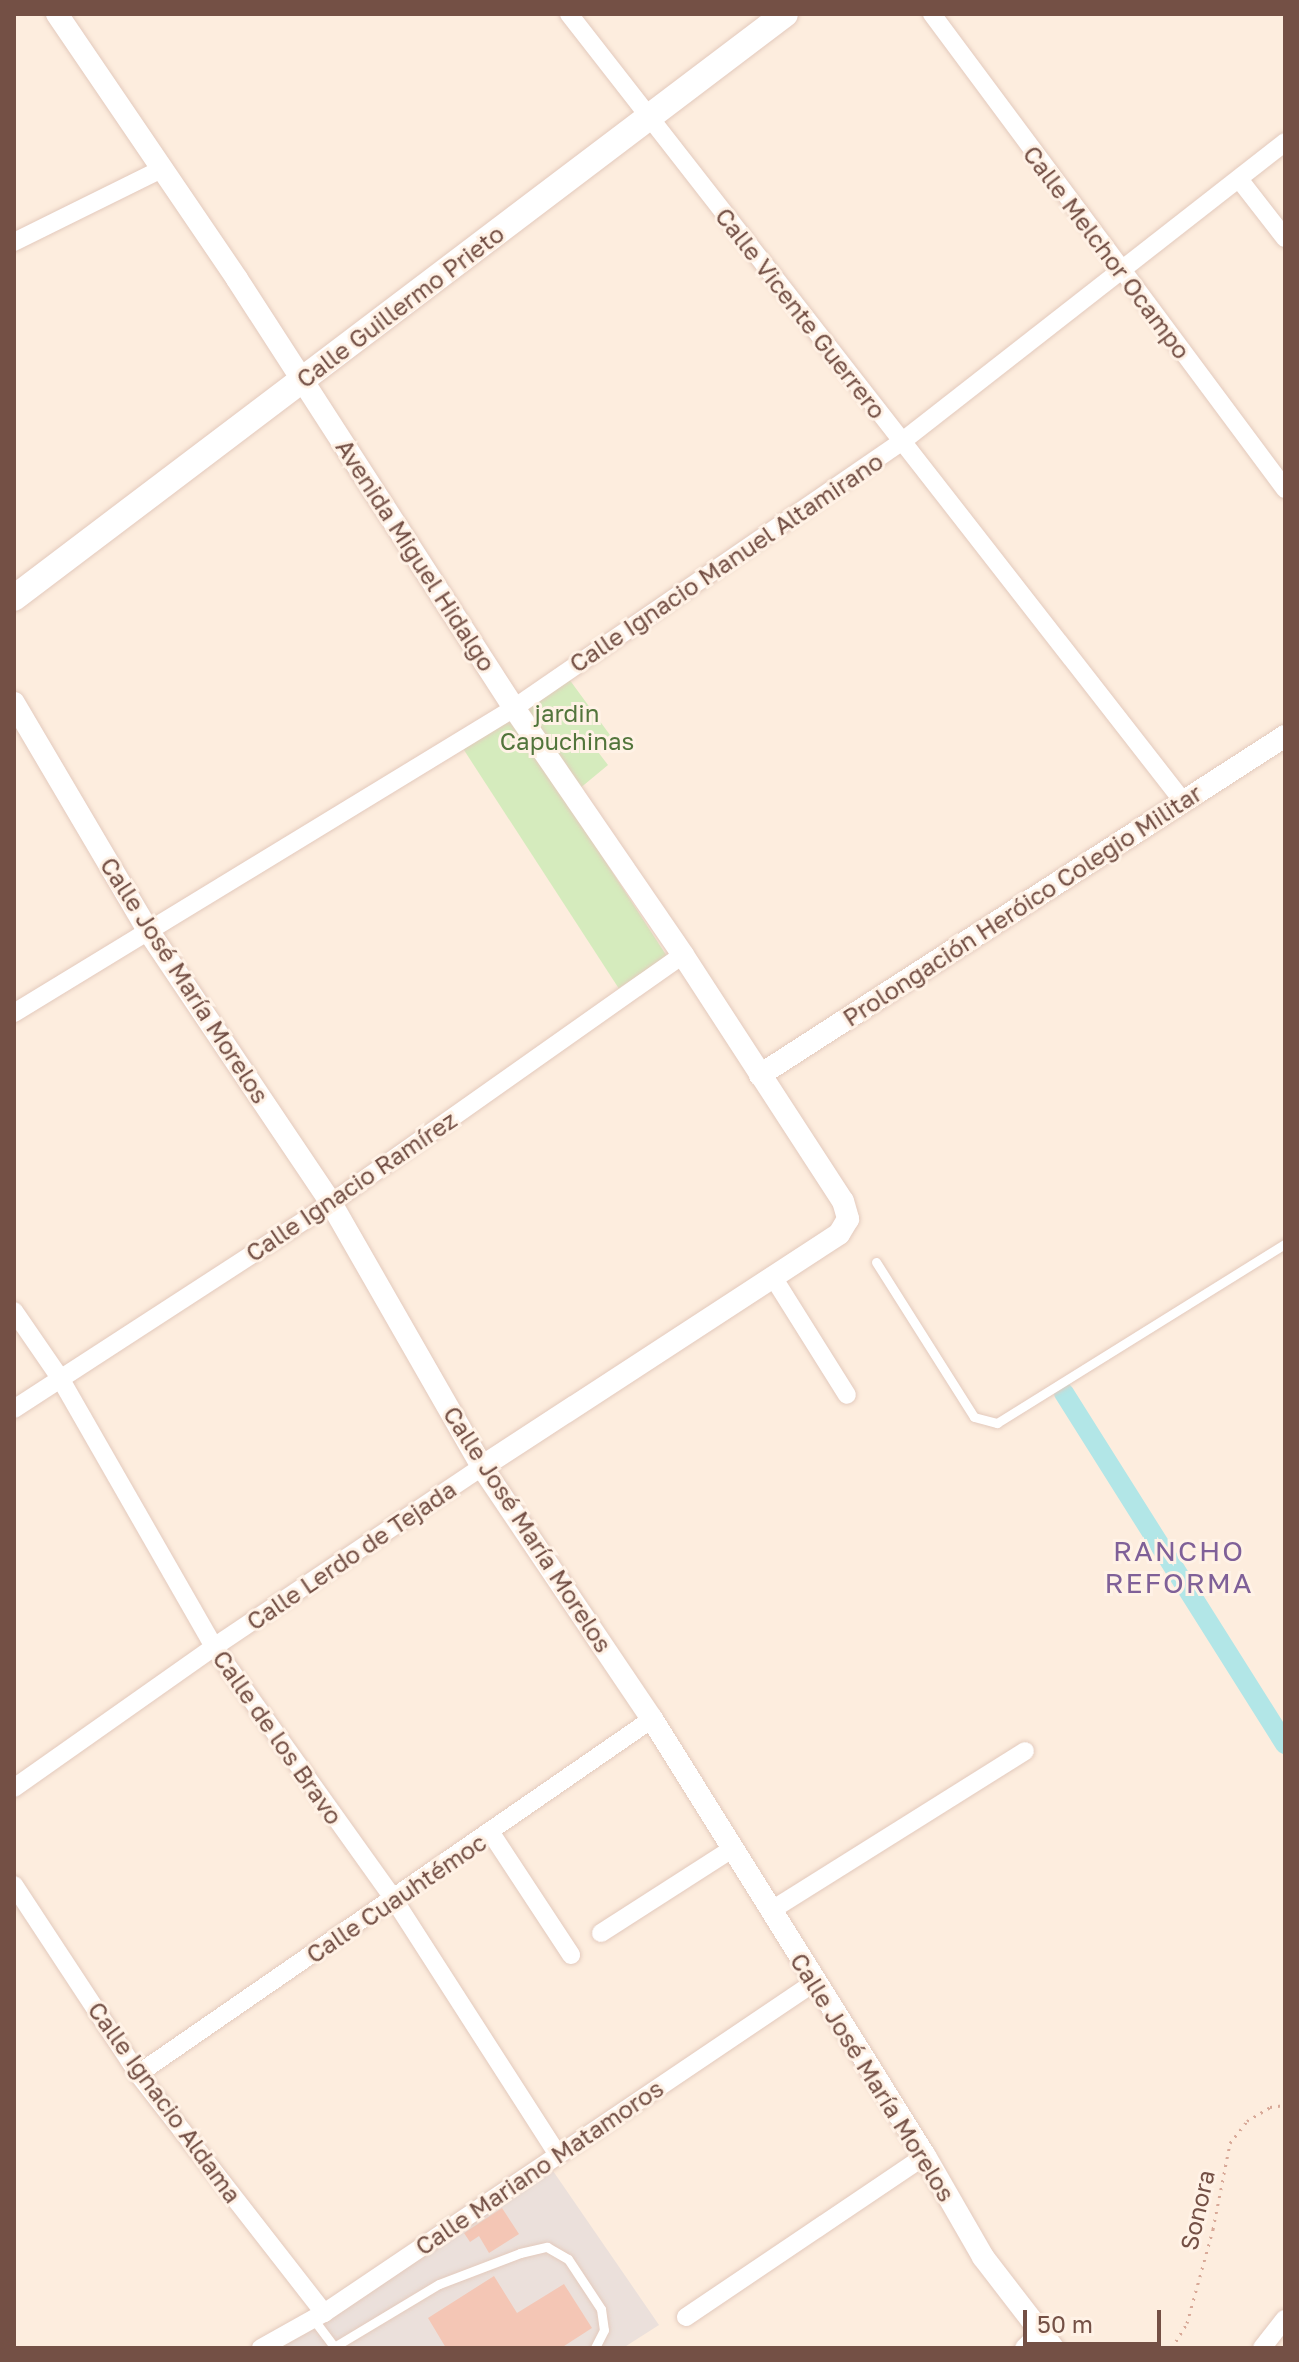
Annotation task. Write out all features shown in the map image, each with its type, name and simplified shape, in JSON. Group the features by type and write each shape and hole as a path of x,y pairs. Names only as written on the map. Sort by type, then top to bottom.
{"main road":[{"name":"Calle Guillermo Prieto","path":"14,598 785,14"}],"street":[{"name":"Avenida Miguel Hidalgo","path":"57,14 302,378 514,708 683,955 843,1201 848,1219"},
{"name":"Calle Vicente Guerrero","path":"569,14 900,443 1182,800"},
{"name":"Calle Melchor Ocampo","path":"932,14 1121,273 1285,489"},
{"name":"Calle Ignacio Manuel Altamirano","path":"14,1013 147,929 514,708 900,443 1285,142"},
{"path":"14,242 160,170"},
{"path":"1239,179 1285,238"},
{"name":"Calle José María Morelos","path":"14,703 147,929 331,1203 482,1467 652,1719 925,2156 983,2257 1046,2340"},
{"name":"Prolongación Heróico Colegio Militar","path":"760,1075 1285,736"},
{"name":"Calle Ignacio Ramírez","path":"14,1409 331,1203 683,955"},
{"name":"Calle Lerdo de Tejada","path":"14,1788 214,1647 482,1467 839,1234 848,1219"},
{"path":"773,1277 847,1395"},
{"name":"Calle de los Bravo","path":"14,1311 60,1378 214,1647 393,1898 557,2153"},
{"name":"Calle Cuauhtémoc","path":"138,2074 652,1719"},
{"path":"770,1911 1025,1751"},
{"path":"491,1833 571,1955"},
{"path":"601,1933 732,1849"},
{"name":"Calle Ignacio Aldama","path":"14,1885 138,2074 319,2316"},
{"name":"Calle Mariano Matamoros","path":"261,2348 319,2316 815,1982"},
{"path":"686,2317 925,2156"},
{"path":"1262,2348 1285,2319"},
{"path":"1024,2348 1046,2340"}],"lane":[{"path":"876,1262 974,1417 997,1423 1285,1244"},
{"path":"319,2316 335,2347 439,2284 520,2253 547,2247 568,2259 601,2309 604,2330 595,2348"}],"path":[{"name":"Sonora","path":"1172,2348 1187,2323 1213,2229 1230,2143 1247,2121 1270,2107 1285,2105"}],"shaded area":[{"path":"551,2168 659,2325 623,2348 275,2348"}],"green space":[{"name":"jardin Capuchinas","path":"569,679 610,735 595,748 608,765 573,794 521,711"},
{"path":"511,716 667,957 619,988 462,748"}],"building":[{"path":"502,2208 519,2234 489,2253 479,2236 470,2242 464,2233"},
{"path":"494,2276 517,2313 564,2284 592,2328 561,2348 446,2348 428,2318"}],"waterway":[{"path":"1064,1393 1285,1744"}],"district":[{"name":"RANCHO REFORMA","path":"1179,1567"}]}
